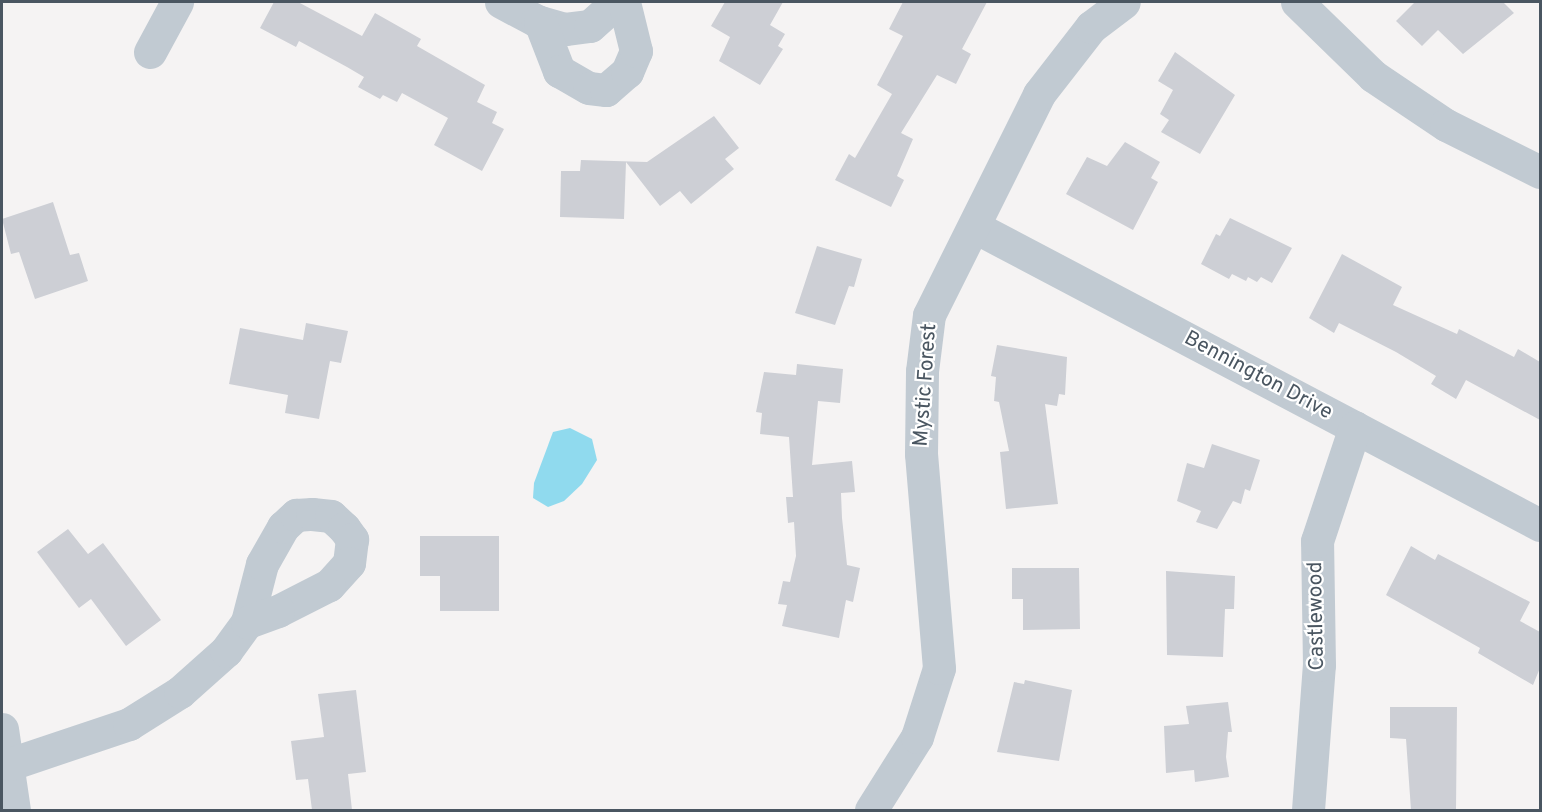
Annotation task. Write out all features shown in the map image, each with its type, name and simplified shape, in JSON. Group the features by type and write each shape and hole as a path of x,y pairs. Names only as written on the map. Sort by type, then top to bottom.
{"street":[{"path":"150,52 177,2"},
{"path":"501,2 540,22 565,29 590,26 617,2"},
{"path":"540,22 558,70 590,88 606,90 627,72 636,51 624,2"},
{"name":"Mystic Forest","path":"872,810 917,737 939,668 921,454 922,371 929,315 951,265 975,227 1039,94 1090,27 1124,2"},
{"path":"1297,2 1372,76 1446,124 1540,172"},
{"name":"Bennington Drive","path":"975,227 1540,525"},
{"name":"Castlewood","path":"1308,810 1318,665 1317,541 1355,428"},
{"path":"10,765 129,724 180,692 226,651 247,622"},
{"path":"2,729 10,765 14,810"}],"water":[{"path":"570,428 592,439 597,460 582,484 564,501 548,507 533,498 534,483 553,432"}],"building":[{"path":"274,2 298,2 362,36 375,13 421,39 417,46 485,85 477,102 497,112 492,123 504,129 482,171 434,145 448,118 402,93 397,102 383,95 380,99 358,87 364,77 299,41 296,47 260,28"},
{"path":"725,2 783,2 770,25 785,34 778,46 783,49 760,85 719,61 730,37 711,26"},
{"path":"903,2 987,2 962,49 971,54 956,84 937,75 901,133 913,139 897,176 904,180 891,207 835,180 849,154 855,158 892,94 877,85 903,36 889,29"},
{"path":"1415,2 1503,2 1514,13 1463,54 1438,30 1422,46 1396,21"},
{"path":"1175,52 1235,95 1200,154 1161,132 1169,120 1160,114 1173,90 1158,81"},
{"path":"714,116 739,148 725,159 734,169 691,204 680,191 660,206 626,162 624,219 560,217 561,171 580,171 581,160 647,162"},
{"path":"1125,142 1160,162 1151,178 1158,182 1133,230 1066,194 1087,157 1107,166"},
{"path":"53,202 70,255 79,253 88,281 35,299 19,252 11,254 2,219"},
{"path":"1230,218 1292,248 1272,283 1261,277 1257,282 1248,277 1246,281 1232,274 1229,279 1201,264 1216,234 1220,236"},
{"path":"817,246 862,259 854,287 849,286 835,325 795,313"},
{"path":"1342,254 1402,287 1393,305 1457,334 1459,329 1514,357 1518,349 1540,362 1540,420 1466,380 1456,399 1431,384 1436,376 1396,352 1339,323 1334,333 1309,318"},
{"path":"306,323 348,331 341,363 330,361 319,419 285,413 288,395 229,384 240,328 303,340"},
{"path":"997,345 1067,357 1065,395 1059,394 1057,406 1045,404 1058,504 1006,509 1000,452 1009,451 999,402 994,401 996,377 991,376"},
{"path":"797,364 843,369 840,403 818,401 812,465 852,461 855,492 841,493 842,518 847,565 860,568 853,602 846,600 839,638 782,626 787,605 778,604 783,581 790,582 796,556 794,522 788,523 786,497 793,497 789,437 760,434 762,413 756,412 764,372 796,375"},
{"path":"1212,444 1260,460 1250,491 1245,489 1241,504 1233,501 1217,529 1196,522 1201,511 1177,501 1187,463 1204,468"},
{"path":"68,529 88,554 103,543 161,620 126,646 91,599 79,608 37,552"},
{"path":"420,536 499,536 499,611 440,611 440,576 420,576"},
{"path":"1411,546 1435,560 1438,554 1530,602 1520,621 1540,632 1540,668 1533,685 1478,653 1480,648 1386,595"},
{"path":"1012,568 1079,568 1080,629 1023,630 1023,599 1012,599"},
{"path":"1166,571 1235,576 1234,609 1225,609 1223,657 1167,655"},
{"path":"1025,680 1072,690 1059,761 997,752 1014,682 1024,684"},
{"path":"356,690 366,772 348,774 352,810 312,810 308,779 296,780 291,741 324,737 318,694"},
{"path":"1228,702 1232,732 1228,732 1226,757 1229,777 1195,782 1194,770 1166,773 1164,726 1189,724 1186,706"},
{"path":"1390,707 1457,707 1456,810 1411,810 1406,739 1390,738"}]}
